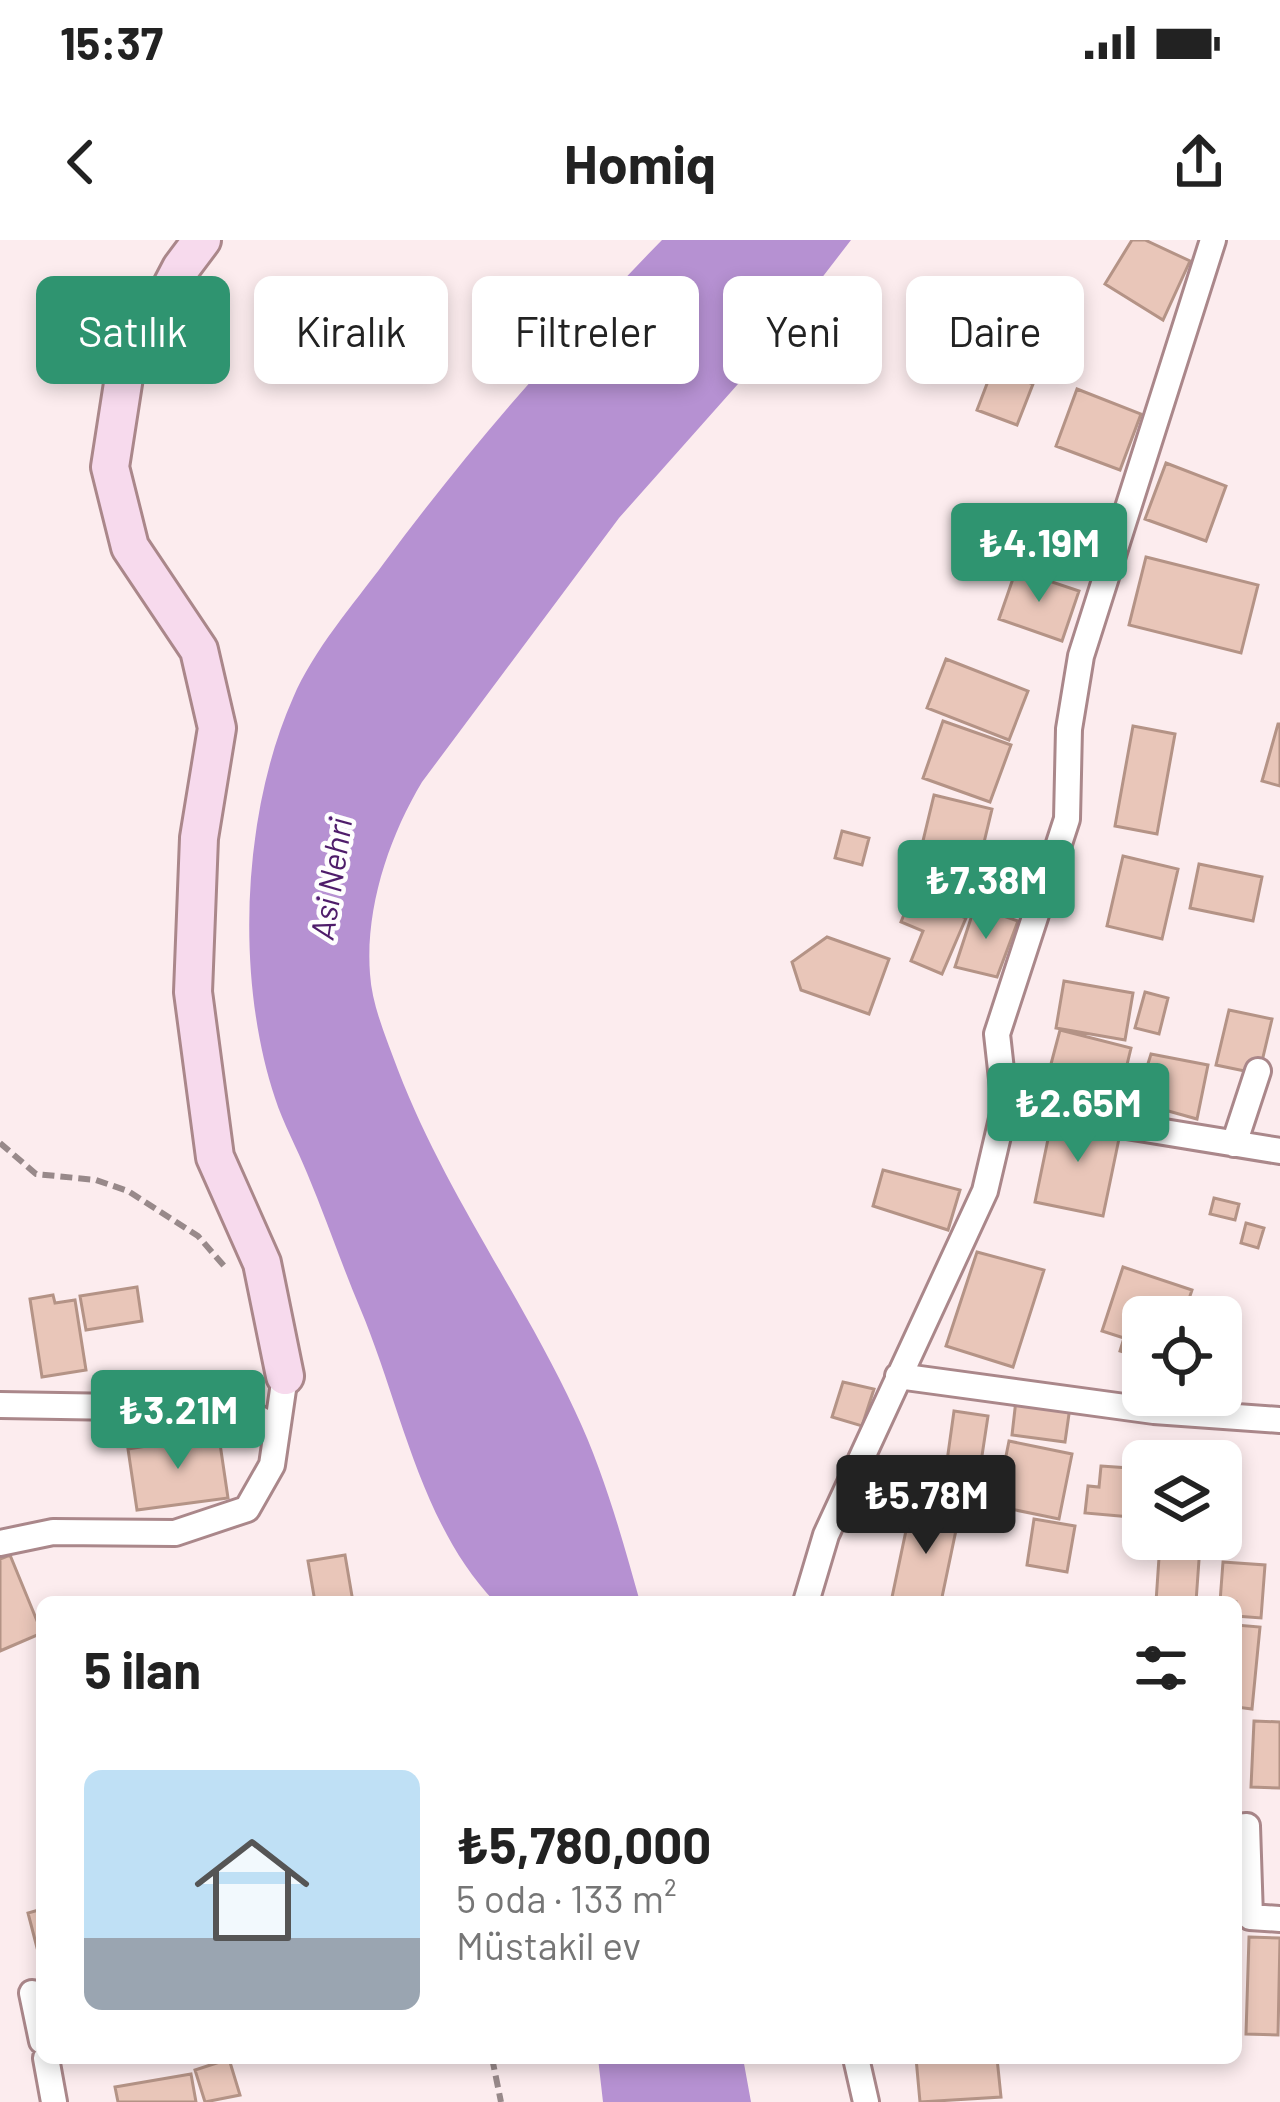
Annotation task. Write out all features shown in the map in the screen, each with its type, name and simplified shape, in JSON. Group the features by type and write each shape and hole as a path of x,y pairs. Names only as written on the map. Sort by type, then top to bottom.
{"street":[{"path":"0,1543 53,1532 175,1533 248,1509 272,1465 285,1376 262,1263 215,1157 193,992 199,838 217,728 200,650 130,548 110,467 124,376 181,268 202,240"},
{"path":"808,1596 826,1535 985,1191 1005,1106 997,1034 1067,819 1069,729 1082,656 1213,240"},
{"path":"1234,1144 1258,1071"},
{"path":"1005,1106 1280,1151"},
{"path":"898,1376 1154,1411 1280,1420"},
{"path":"0,1405 242,1409 277,1429"},
{"path":"1242,1826 1247,1826 1250,1917 1280,1918"},
{"path":"32,1993 36,2012"},
{"path":"47,2064 54,2102"},
{"path":"857,2064 866,2102"}],"path":[{"path":"0,1143 35,1174 96,1180 128,1191 198,1236 234,1277"},
{"path":"494,2064 502,2102"}],"water":[{"name":"Asi Nehri","path":"662,240 851,240 823,276 723,276 723,384 738,384 619,518 422,782 390,850 371,924 371,986 398,1070 437,1158 575,1411 604,1481 638,1596 490,1596 469,1571 430,1500 374,1345 282,1117 262,1051 254,1001 250,896 254,843 276,743 293,698 323,645 529,384 699,384 699,276 628,276"},
{"path":"599,2064 744,2064 751,2102 603,2102"}],"building":[{"path":"1132,240 1145,240 1190,261 1163,320 1105,284"},
{"path":"987,384 1033,384 1017,425 977,410"},
{"path":"1077,389 1141,414 1120,470 1056,446"},
{"path":"1166,463 1226,486 1206,541 1145,519"},
{"path":"1146,557 1258,585 1241,653 1129,625"},
{"path":"1016,570 1079,591 1062,641 999,619"},
{"path":"946,659 1028,691 1009,740 927,708"},
{"path":"943,721 1011,745 990,802 923,778"},
{"path":"1280,724 1280,786 1262,781"},
{"path":"1133,726 1175,734 1157,834 1115,826"},
{"path":"934,795 992,809 975,880 917,866"},
{"path":"842,831 869,838 862,865 835,858"},
{"path":"1123,856 1178,869 1162,939 1107,926"},
{"path":"1199,864 1262,877 1253,921 1190,908"},
{"path":"912,895 966,918 942,974 911,961 923,931 901,922"},
{"path":"975,906 1018,921 997,977 955,967"},
{"path":"827,937 889,959 869,1014 801,990 792,962"},
{"path":"1064,981 1133,993 1125,1040 1056,1028"},
{"path":"1145,992 1168,998 1159,1034 1135,1028"},
{"path":"1229,1010 1272,1019 1259,1074 1216,1065"},
{"path":"1060,1030 1131,1048 1119,1098 1047,1079"},
{"path":"1151,1054 1208,1065 1197,1119 1136,1102"},
{"path":"1053,1115 1121,1129 1103,1216 1035,1202"},
{"path":"883,1170 960,1190 948,1230 873,1206"},
{"path":"1214,1198 1239,1204 1235,1220 1210,1214"},
{"path":"1246,1223 1264,1228 1258,1248 1241,1243"},
{"path":"977,1252 1044,1270 1013,1367 946,1346"},
{"path":"1123,1267 1192,1290 1190,1296 1122,1296 1122,1337 1102,1331"},
{"path":"137,1287 142,1321 86,1330 80,1296"},
{"path":"53,1295 55,1303 75,1300 86,1370 42,1377 30,1299"},
{"path":"843,1382 874,1389 862,1426 832,1417"},
{"path":"1016,1400 1070,1407 1065,1442 1012,1435"},
{"path":"954,1411 988,1416 975,1502 942,1497"},
{"path":"182,1433 183,1441 219,1437 228,1498 137,1510 128,1449 153,1445 152,1437"},
{"path":"1009,1441 1072,1454 1059,1519 996,1506"},
{"path":"1101,1466 1122,1468 1122,1516 1085,1513 1088,1486 1099,1487"},
{"path":"931,1504 960,1511 942,1596 892,1596 908,1521 927,1525"},
{"path":"1034,1519 1075,1526 1067,1572 1027,1565"},
{"path":"10,1555 36,1618 36,1636 0,1651 0,1559"},
{"path":"345,1555 352,1596 314,1596 308,1561"},
{"path":"1159,1560 1199,1560 1196,1596 1156,1596"},
{"path":"1223,1562 1265,1565 1261,1618 1242,1616 1242,1596 1220,1596"},
{"path":"1242,1626 1260,1627 1252,1709 1242,1708"},
{"path":"1254,1721 1280,1722 1280,1788 1251,1787"},
{"path":"36,1911 36,1944 28,1913"},
{"path":"1249,1937 1280,1938 1278,2035 1246,2034"},
{"path":"231,2064 240,2095 205,2102 195,2070"},
{"path":"917,2064 998,2064 1001,2097 920,2102"},
{"path":"191,2074 196,2102 118,2102 115,2087"}]}
